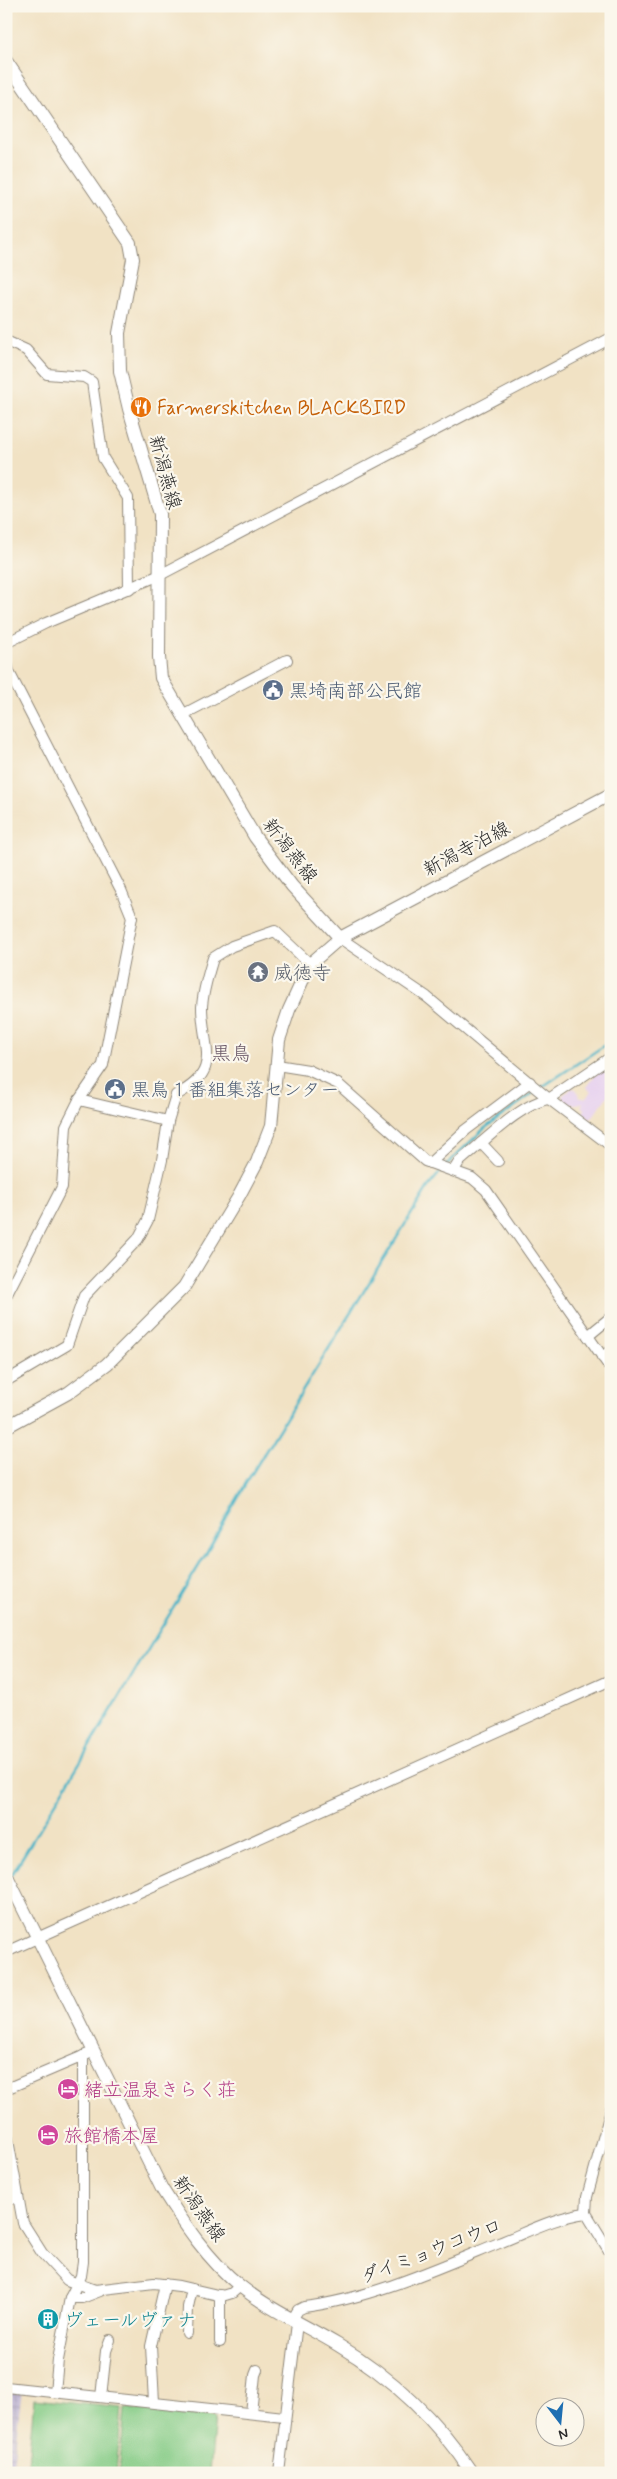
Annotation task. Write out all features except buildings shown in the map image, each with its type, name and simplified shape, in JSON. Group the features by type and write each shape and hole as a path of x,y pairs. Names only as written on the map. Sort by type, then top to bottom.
{"main road":[{"name":"新潟燕線","path":"6,61 130,243 133,259 119,332 120,371 129,409 160,514 161,678 255,837 271,860 340,938"},
{"name":"新潟寺泊線","path":"310,964 340,938 611,794"},
{"path":"6,1427 68,1393 107,1364 184,1287 257,1162 271,1126 279,1040 310,964"},
{"name":"新潟燕線","path":"9,1879 38,1938 88,2053 162,2189 191,2233 218,2266 240,2286 295,2322 338,2345 388,2379 444,2434 472,2473"}],"street":[{"path":"6,643 46,623 160,575 611,338"},
{"path":"6,341 26,350 47,374 84,377 92,382 104,458 128,498 129,589"},
{"path":"6,659 9,672 121,890 132,917 103,1065 79,1100 66,1126 62,1187 6,1296"},
{"path":"182,715 286,660"},
{"path":"6,1381 67,1345 84,1296 138,1239 148,1220 162,1160 168,1121 176,1095 188,1089 206,1067 208,1048 202,1010 203,989 213,958 232,946 275,931 310,964"},
{"path":"340,938 426,997 547,1097 611,1146"},
{"path":"451,1169 518,1114 611,1057"},
{"path":"277,1065 308,1070 338,1084 413,1152 433,1164 472,1178 486,1190 588,1336 606,1354 611,1370"},
{"path":"433,1164 466,1130 531,1083"},
{"path":"79,1100 168,1121"},
{"path":"481,1143 498,1161"},
{"path":"588,1336 611,1317"},
{"path":"6,1952 611,1680"},
{"path":"6,2089 88,2053 83,2262 78,2285 70,2298 58,2360 55,2392"},
{"path":"611,2109 587,2197 586,2213 611,2254"},
{"path":"6,2129 17,2198 28,2234 60,2274 78,2285 103,2289 165,2284 220,2295 232,2293 240,2286"},
{"path":"6,2199 17,2198"},
{"name":"ダイミョウコウロ","path":"295,2322 298,2310 304,2307 351,2298 477,2252 550,2222 586,2213"},
{"path":"154,2402 151,2346 165,2284"},
{"path":"70,2298 82,2298 103,2289"},
{"path":"187,2333 188,2307 192,2289"},
{"path":"220,2295 220,2342"},
{"path":"279,2473 295,2322"},
{"path":"101,2397 106,2351 110,2340"},
{"path":"251,2413 257,2370"},
{"path":"6,2387 284,2417"}],"shaded area":[{"path":"600,1069 611,1076 611,1091 591,1119 583,1113 585,1109 581,1107 583,1103 567,1105 562,1096 572,1088 577,1090 579,1098 586,1098 591,1091 586,1087"},
{"path":"6,2387 22,2389 12,2473 6,2473"}],"green space":[{"path":"34,2399 122,2408 116,2473 27,2473"},
{"path":"125,2408 215,2417 210,2473 119,2473"}],"waterway":[{"path":"539,1089 611,1041"},
{"path":"445,1166 485,1128 535,1092"},
{"path":"11,1876 206,1554 246,1483 428,1187 442,1170"},
{"path":"6,1375 12,1371"}],"place":[{"name":"Farmerskitchen BLACKBIRD","path":"141,407"},
{"name":"黒埼南部公民館","path":"273,690"},
{"name":"威徳寺","path":"258,972"},
{"name":"黒鳥１番組集落センター","path":"115,1089"},
{"name":"緒立温泉きらく荘","path":"68,2089"},
{"name":"旅館橋本屋","path":"48,2135"},
{"name":"ヴェールヴァナ","path":"48,2319"}],"district":[{"name":"黒鳥","path":"231,1053"}]}
